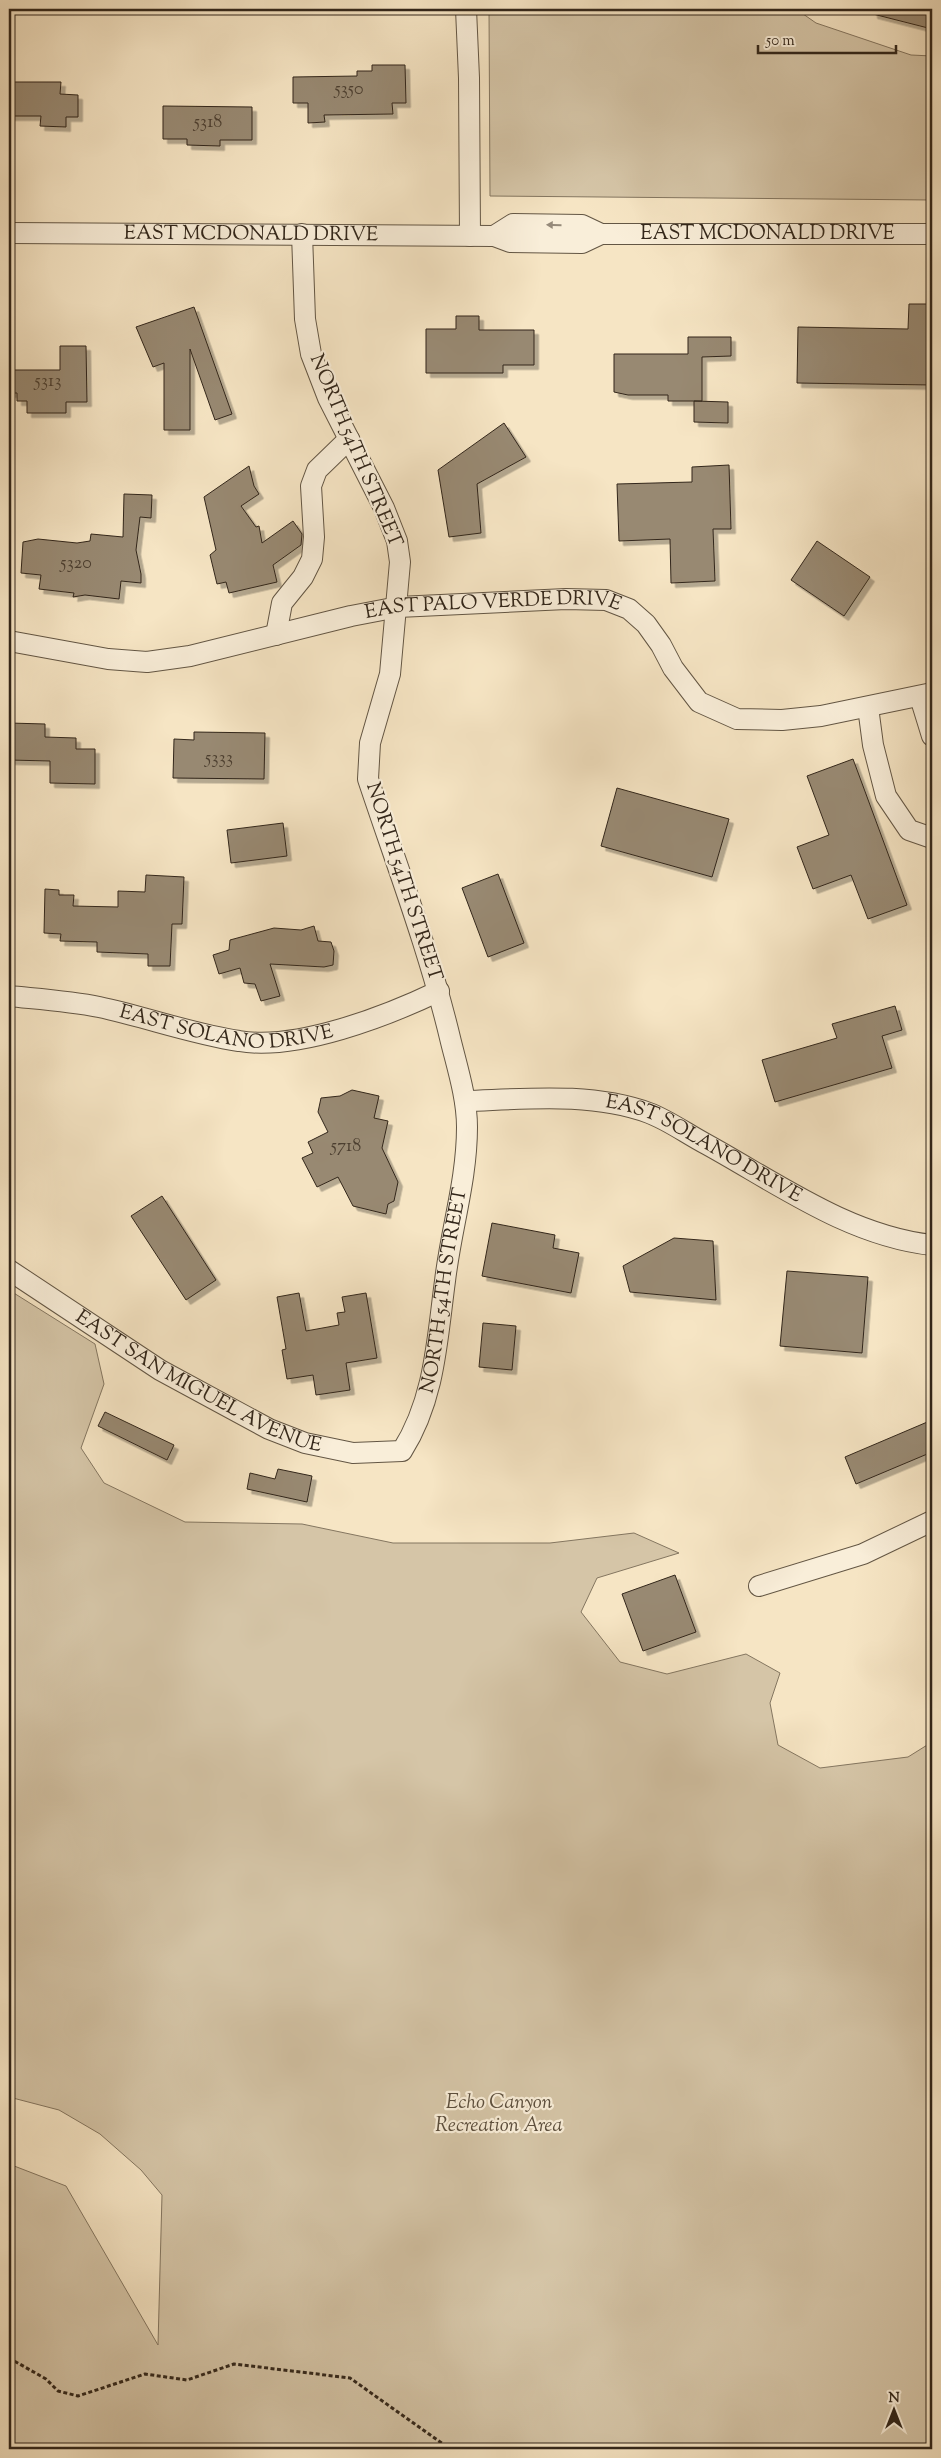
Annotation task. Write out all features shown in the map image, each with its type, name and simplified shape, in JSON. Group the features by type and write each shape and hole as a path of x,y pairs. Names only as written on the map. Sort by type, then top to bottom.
{"street":[{"path":"466,9 470,78 470,236"},
{"name":"EAST MCDONALD DRIVE","path":"9,233 494,236 513,224 582,225 601,234 932,234"},
{"name":"NORTH 54TH STREET","path":"302,234 305,319 311,354 328,398 384,508 397,541 400,562 398,607 390,674 370,744 368,779 439,991 465,1101 467,1127 464,1173 446,1270 434,1370 417,1427 402,1451"},
{"path":"276,635 282,602 303,577 312,559 314,537 311,486 316,470 349,439"},
{"name":"EAST PALO VERDE DRIVE","path":"9,641 108,659 147,662 190,656 351,616 398,607 566,599 606,600 629,609 646,624 661,645 673,668 699,702 737,719 782,720 868,707 926,695"},
{"path":"926,695 932,736"},
{"path":"868,707 873,745 886,796 909,830 932,838"},
{"name":"EAST SOLANO DRIVE","path":"9,996 98,1007 240,1042 284,1041 350,1026 397,1011 439,991"},
{"name":"EAST SOLANO DRIVE","path":"465,1101 534,1098 612,1101 651,1114 839,1218 880,1234 932,1245"},
{"name":"EAST SAN MIGUEL AVENUE","path":"9,1270 160,1370 269,1429 305,1443 353,1453 402,1451"},
{"path":"759,1586 863,1554 932,1521"}],"path":[{"path":"9,2358 46,2379 58,2391 78,2396 145,2374 187,2380 234,2364 350,2378 450,2449"}],"green space":[{"path":"489,9 796,9 816,23 911,55 932,56 932,200 490,196"},
{"name":"Echo Canyon Recreation Area","path":"9,1290 95,1344 104,1384 81,1448 104,1483 185,1522 302,1524 393,1543 550,1543 634,1533 679,1553 597,1578 581,1612 620,1662 667,1674 746,1654 780,1673 770,1703 778,1745 820,1768 908,1757 932,1742 932,2449 9,2449 9,2164 66,2186 158,2345 162,2195 141,2170 100,2134 59,2110 9,2097"}],"building":[{"path":"873,9 932,9 932,29 873,14"},
{"path":"372,65 405,65 406,103 392,103 393,114 324,115 325,122 308,123 308,103 293,103 293,77 357,76 357,71 372,71"},
{"path":"9,82 61,82 60,94 78,95 78,117 66,117 66,127 40,126 41,116 9,116"},
{"path":"163,106 252,107 252,140 220,140 220,146 187,145 187,139 163,139"},
{"path":"909,304 932,304 932,385 797,383 798,327 908,329"},
{"path":"194,307 232,414 215,420 190,349 190,430 164,430 164,363 153,367 136,327"},
{"path":"456,316 479,316 479,330 534,330 534,365 503,365 503,373 426,373 426,329 456,329"},
{"path":"688,337 731,337 731,356 702,357 702,401 668,401 668,395 628,395 614,392 614,354 688,354"},
{"path":"60,346 86,346 87,402 66,402 66,413 27,413 27,401 17,401 17,393 9,393 9,370 60,370"},
{"path":"694,401 728,402 728,423 694,422"},
{"path":"504,423 526,457 477,484 481,533 449,537 438,470"},
{"path":"729,465 731,529 713,529 715,581 671,583 670,539 619,541 617,484 692,482 692,467"},
{"path":"249,466 254,486 259,494 241,506 256,527 259,526 262,543 293,521 302,534 301,545 273,565 277,582 229,593 226,582 217,584 210,555 216,550 204,497"},
{"path":"124,494 152,495 151,518 140,517 136,550 141,583 121,581 119,599 85,595 73,597 74,593 39,589 41,575 21,573 23,542 38,539 77,543 90,541 91,534 123,537"},
{"path":"817,541 870,577 844,616 791,580"},
{"path":"9,723 45,724 45,737 76,738 76,749 95,749 95,784 50,783 50,761 9,760"},
{"path":"194,732 265,733 264,779 173,778 174,739 194,740"},
{"path":"853,759 907,905 868,919 851,875 813,889 797,847 829,835 807,776"},
{"path":"617,788 729,819 712,877 601,846"},
{"path":"283,823 287,856 231,863 227,830"},
{"path":"498,874 524,943 488,957 462,888"},
{"path":"146,875 184,877 182,924 172,924 170,966 148,966 148,954 97,952 97,942 60,941 61,934 44,933 45,889 59,890 59,895 74,895 73,906 118,907 118,891 145,892"},
{"path":"314,926 318,941 331,942 334,951 333,965 324,967 270,964 280,996 261,1001 255,984 244,983 240,968 219,974 213,955 229,950 230,940 274,928 301,930"},
{"path":"895,1006 902,1030 882,1036 892,1068 775,1102 762,1060 837,1038 832,1024"},
{"path":"352,1090 379,1096 374,1118 388,1121 382,1148 398,1182 394,1201 388,1204 386,1214 353,1206 338,1177 317,1187 302,1158 313,1153 308,1142 328,1132 318,1112 321,1098 340,1096"},
{"path":"162,1196 216,1280 186,1300 131,1216"},
{"path":"492,1223 555,1235 553,1248 579,1253 571,1293 482,1276"},
{"path":"674,1238 713,1241 716,1300 630,1292 623,1266"},
{"path":"787,1271 868,1277 862,1353 780,1346"},
{"path":"299,1293 306,1331 339,1325 337,1313 345,1312 342,1297 366,1293 377,1358 346,1363 350,1390 316,1395 313,1375 287,1379 282,1350 286,1349 277,1297"},
{"path":"483,1323 516,1326 512,1370 479,1367"},
{"path":"105,1412 174,1445 167,1460 98,1426"},
{"path":"932,1420 932,1452 856,1484 845,1457"},
{"path":"278,1469 312,1476 307,1502 247,1489 250,1473 275,1479"},
{"path":"675,1575 696,1632 643,1651 622,1594"}]}
